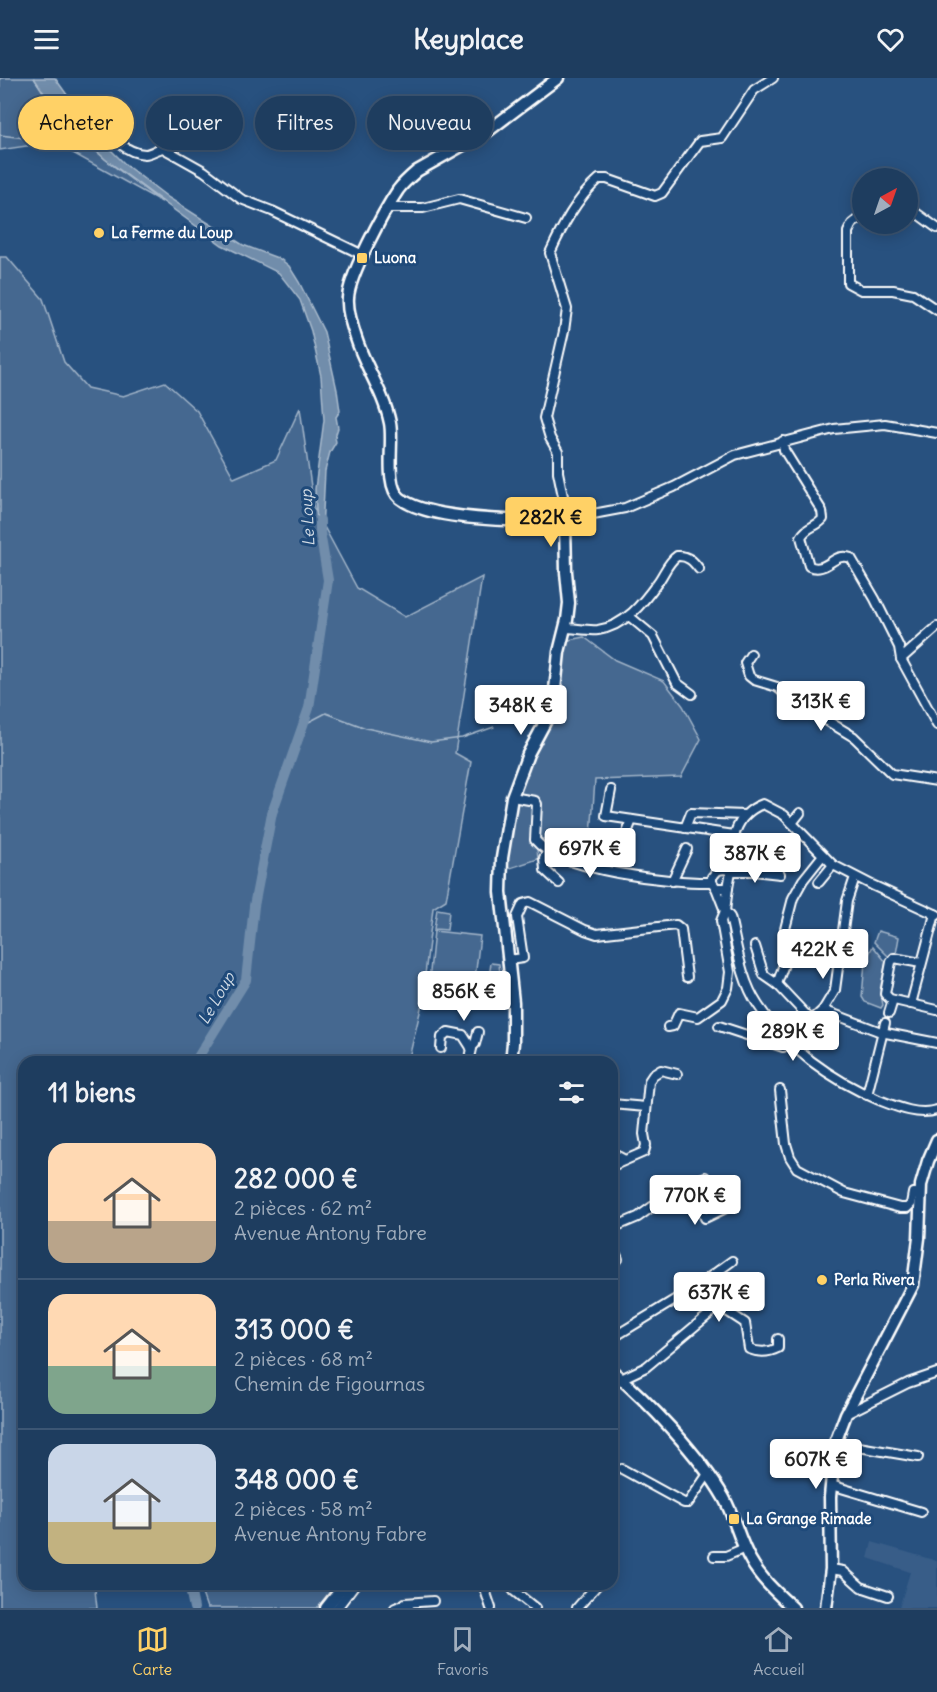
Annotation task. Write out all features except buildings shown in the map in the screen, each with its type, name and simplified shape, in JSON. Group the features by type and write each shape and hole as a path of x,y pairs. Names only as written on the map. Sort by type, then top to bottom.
{"street":[{"path":"558,78 488,131 417,171 399,189 363,255 348,296 349,310 356,340 390,422 391,479 398,496 413,506 429,512 507,520 539,518 559,522 626,508 684,482 735,455 783,441 834,429 885,424 937,433"},
{"path":"512,1056 514,1010 501,892 503,848 512,797 528,754 550,713 569,603 559,522 564,501 558,472 558,453 550,438 544,418 567,309 550,253 562,226 583,196 599,179 607,179 655,196 662,194 700,141 722,138 754,90 772,78"},
{"path":"128,150 146,155 163,148 170,151 204,171 241,199 272,211 363,255"},
{"path":"388,208 423,208 459,199 526,218"},
{"path":"918,214 937,228"},
{"path":"852,224 848,232 848,283 861,290 893,290 913,294 937,310"},
{"path":"783,441 784,450 822,511 823,519 818,524 805,529 801,537 809,566 815,568 828,566 836,557 851,558 875,599 899,646 902,660 937,725"},
{"path":"565,628 597,630 618,623 629,616 649,595 674,558 687,557 694,561 699,569"},
{"path":"629,616 653,636 677,683 692,694"},
{"path":"902,660 937,627"},
{"path":"751,654 745,663 749,676 754,680 777,687 793,700 854,737 892,774 937,781"},
{"path":"611,790 606,816 734,835"},
{"path":"512,797 535,801 537,804 535,840 541,847 548,850 606,871 728,888"},
{"path":"911,1004 936,914 833,865 775,808 764,804 745,815 731,846 712,878 725,911 730,917 747,982 756,1003 789,1042 842,1083 903,1109 925,1113 937,1110"},
{"path":"685,828 691,813 745,815"},
{"path":"792,823 800,813"},
{"path":"623,843 632,820"},
{"path":"668,1027 672,1026 679,1013 698,1017 722,1000 728,988 730,972 721,921 725,911 731,871 731,846"},
{"path":"672,881 687,849"},
{"path":"548,850 544,858 546,870 559,883"},
{"path":"777,984 789,950 785,929 793,898 803,880 823,855"},
{"path":"819,882 833,865"},
{"path":"718,870 780,874"},
{"path":"719,1026 780,1047 786,1046 823,1010 835,990 847,901 855,877"},
{"path":"509,960 523,958 517,916 523,904 530,902 585,930 597,933 676,924 681,929 687,977"},
{"path":"755,946 764,975 777,984 811,1020"},
{"path":"921,963 896,957 893,959 885,991 887,997 937,1010"},
{"path":"889,1013 893,1000"},
{"path":"823,1010 881,1032 937,1043"},
{"path":"867,1095 885,1023"},
{"path":"441,1048 442,1038 448,1032 463,1035 471,1048"},
{"path":"470,1056 478,1032"},
{"path":"618,1163 644,1152 649,1081 661,1070 677,1074"},
{"path":"780,1090 786,1143 790,1157 797,1168 844,1192 900,1208 907,1208 911,1204 913,1193 920,1193"},
{"path":"618,1105 646,1107"},
{"path":"826,1608 831,1569 831,1485 835,1443 846,1414 913,1285 920,1238 920,1193 928,1161 937,1140"},
{"path":"618,1156 624,1160"},
{"path":"618,1225 638,1217 675,1190 705,1178"},
{"path":"693,1182 705,1218 728,1207"},
{"path":"618,1334 696,1287 732,1261"},
{"path":"621,1379 646,1367 719,1306 745,1323 749,1348 757,1352 772,1352 778,1348 778,1339"},
{"path":"846,1414 908,1383 937,1373"},
{"path":"618,1376 664,1422 708,1474 724,1499 751,1561 762,1577 793,1608"},
{"path":"835,1443 918,1457"},
{"path":"622,1469 684,1503 688,1503 708,1474"},
{"path":"831,1485 921,1512"},
{"path":"714,1556 726,1556 745,1548"},
{"path":"831,1569 843,1571 861,1587 888,1596"},
{"path":"326,1608 340,1590"},
{"path":"337,1608 350,1590"},
{"path":"485,1590 490,1608"},
{"path":"513,1590 535,1608"},
{"path":"577,1608 593,1590"},
{"path":"402,1607 405,1603 433,1601"}],"shaded area":[{"path":"0,78 34,78 47,96 18,96 18,147 0,150"},
{"name":"Le Loup","path":"34,78 55,78 68,96 46,96"},
{"path":"68,150 95,150 162,202"},
{"name":"Le Loup","path":"96,150 111,150 127,166 169,198 243,245 280,259 289,266 299,282 324,332 340,411 336,417 338,428 336,442 330,452 325,471 322,531 317,532 315,489 324,420 321,376 311,331 300,300 279,273 222,245"},
{"path":"0,257 7,257 43,299 64,362 87,388 123,396 165,382 197,411 234,478 276,460 300,408 314,508 357,588 405,617 482,577 455,753 471,762 446,900 433,908 421,1008 409,1056 18,1056 18,1590 95,1590 97,1608 0,1608"},
{"path":"584,637 615,660 664,681 683,706 701,739 681,777 595,780 591,836 536,838 538,859 504,870 511,807 557,696 561,658 569,640"},
{"path":"437,909 449,911 447,930 434,929"},
{"path":"434,931 480,936 474,987 429,982"},
{"path":"878,931 899,937 896,954 888,956 874,942"},
{"path":"873,946 886,962 880,990 883,1005 881,1008 865,1002 862,997 865,962"},
{"path":"491,963 499,964 502,992 487,991"},
{"path":"872,1542 937,1561 937,1608 899,1608 910,1572 868,1558"},
{"path":"201,1590 331,1590 317,1608 207,1608"}],"waterway":[{"path":"0,135 18,137"},
{"name":"Le Loup","path":"199,1056 246,980 254,906 272,813 309,708 328,580 320,520"},
{"path":"303,725 326,713 366,728 431,742 462,738 494,727"},
{"name":"Le Loup","path":"190,1590 194,1608"}],"place":[{"name":"La Ferme du Loup","path":"99,233"},
{"name":"Luona","path":"362,258"},
{"name":"Perla Rivera","path":"822,1280"},
{"name":"La Grange Rimade","path":"734,1519"}]}
